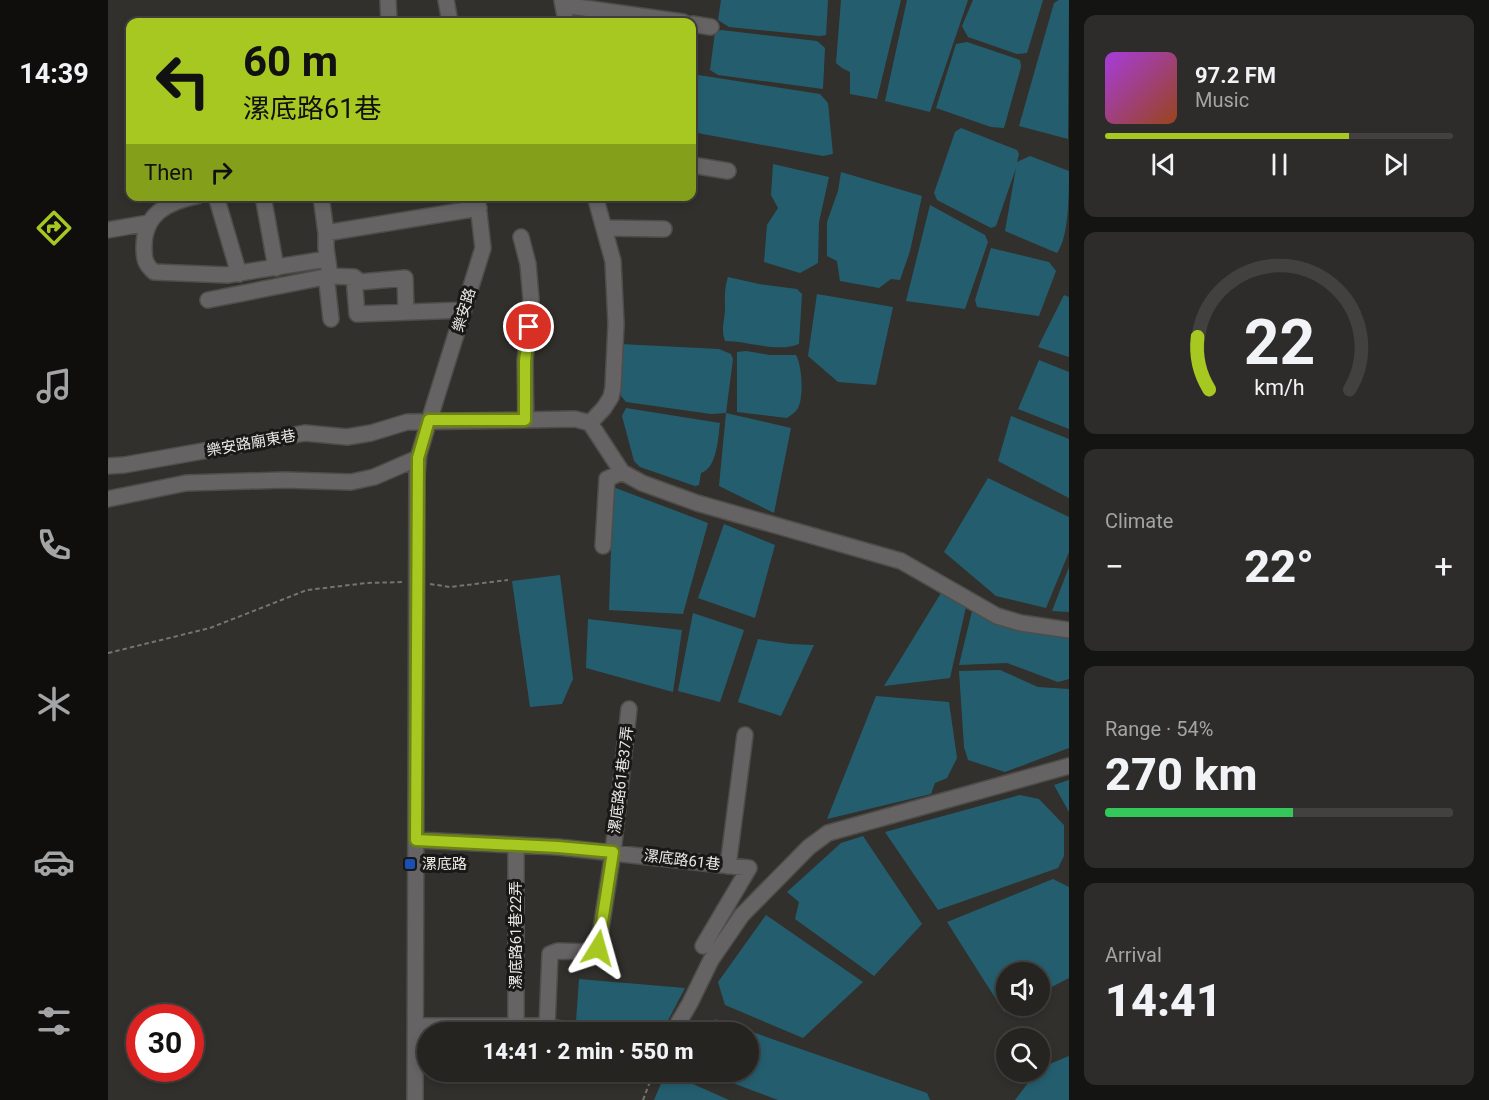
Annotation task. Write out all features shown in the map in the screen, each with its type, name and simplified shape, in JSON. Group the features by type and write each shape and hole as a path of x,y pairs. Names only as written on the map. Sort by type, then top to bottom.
{"street":[{"path":"388,0 389,18"},
{"path":"446,0 449,18"},
{"path":"565,18 563,2 659,18"},
{"path":"696,25 711,27"},
{"path":"696,166 728,171"},
{"path":"179,201 161,209 148,223 144,234 144,259 146,266 154,273 227,276 327,259"},
{"path":"217,201 239,274"},
{"path":"264,201 276,268"},
{"path":"322,201 330,276 327,283 331,319"},
{"path":"597,201 613,261 616,324 611,397 590,423 622,472 642,483 698,503 901,561 997,616 1021,623 1069,630"},
{"path":"326,233 478,202"},
{"name":"樂安路","path":"429,420 483,248 478,202"},
{"path":"108,230 148,223"},
{"path":"604,228 664,229"},
{"path":"521,237 528,264 531,299 525,361 525,420"},
{"path":"208,300 330,276 354,277 360,282 405,278 406,311"},
{"path":"354,277 357,315 464,310"},
{"name":"樂安路廟東巷","path":"108,466 304,433 347,437 371,433 407,422 429,420 575,419 590,423"},
{"path":"415,1100 418,458 429,420"},
{"path":"108,499 186,483 284,480 351,482 374,477 418,458"},
{"path":"603,546 608,479 622,472"},
{"name":"漯底路61巷37弄","path":"546,1022 550,954 558,951 594,950 613,852 629,709"},
{"path":"728,866 745,735"},
{"path":"679,1022 711,960 742,915 809,847 828,833 1069,766"},
{"name":"漯底路61巷","path":"416,840 613,852 749,868 703,946"},
{"name":"漯底路61巷22弄","path":"516,845 516,1022"}],"path":[{"path":"108,653 210,628 307,590 366,583 417,581 450,587 508,579"},
{"path":"643,1100 650,1082"}],"water":[{"path":"721,0 828,0 826,35 729,27 718,20"},
{"path":"841,0 901,0 877,99 850,94 850,72 836,63"},
{"path":"907,0 968,0 930,112 885,101"},
{"path":"973,0 1043,0 1027,53 1017,54 968,37 962,26"},
{"path":"1059,0 1069,0 1068,139 1019,126 1054,3"},
{"path":"721,30 817,41 825,48 823,89 718,75 710,70 715,32"},
{"path":"967,42 1020,60 1021,67 1004,128 991,127 936,108 956,44"},
{"path":"696,75 820,94 828,103 833,154 823,156 696,133"},
{"path":"961,128 1017,150 1019,154 1017,162 1030,156 1069,171 1066,226 1057,253 1005,231 1016,168 996,226 991,228 937,200 934,193 955,132"},
{"path":"773,164 829,177 819,222 818,263 800,273 764,262 767,225 778,208 771,195"},
{"path":"841,172 922,196 910,251 900,280 891,279 879,288 840,281 837,261 827,256 827,222 838,191"},
{"path":"930,205 985,235 988,242 965,309 906,301"},
{"path":"991,248 1049,262 1056,271 1039,316 977,307 975,300"},
{"path":"728,277 797,289 802,294 799,344 772,347 725,341 723,326"},
{"path":"817,294 893,307 876,385 838,382 808,356"},
{"path":"1064,295 1069,297 1069,357 1038,347"},
{"path":"620,344 719,349 731,354 733,359 726,413 711,414 626,402 621,396"},
{"path":"746,351 770,355 796,355 801,373 800,403 787,418 737,412 737,352"},
{"path":"1039,360 1069,372 1069,429 1018,409"},
{"path":"626,408 720,423 714,459 701,473 699,485 695,486 640,467 634,461 622,416"},
{"path":"726,413 791,428 774,513 719,486"},
{"path":"1011,416 1069,439 1069,498 998,461"},
{"path":"988,478 1069,517 1069,552 1046,608 996,596 944,552"},
{"path":"613,487 708,523 683,614 609,610"},
{"path":"724,524 775,545 755,618 698,598"},
{"path":"1069,567 1069,612 1052,611"},
{"path":"560,575 573,679 562,704 530,707 512,581"},
{"path":"941,593 966,607 950,678 884,686"},
{"path":"972,611 1069,637 1069,679 1058,682 1007,663 959,665"},
{"path":"693,613 744,630 720,702 678,691"},
{"path":"588,619 682,630 673,692 586,668"},
{"path":"758,639 814,645 781,716 738,702"},
{"path":"1000,670 1038,687 1069,689 1069,748 1005,772 968,760 964,747 959,671"},
{"path":"876,696 949,702 957,758 947,778 935,783 931,794 827,819"},
{"path":"1069,780 1069,812 1054,785"},
{"path":"1020,795 1039,799 1064,825 1064,856 1058,868 938,910 885,832"},
{"path":"863,836 922,924 874,976 795,919 799,902 787,892 841,843"},
{"path":"1053,879 1069,887 1069,978 1050,988 1050,962 996,962 996,999 947,922"},
{"path":"766,915 863,982 803,1038 725,1005 718,982"},
{"path":"579,979 685,988 667,1022 576,1022"},
{"path":"759,1034 927,1093 930,1100 778,1100 730,1082 759,1082"},
{"path":"1069,1056 1069,1100 1015,1100 1029,1082 1050,1082 1050,1064"},
{"path":"662,1082 688,1082 729,1100 654,1100"}],"place":[{"name":"漯底路","path":"410,864"}],"route":[{"path":"529,327 525,361 525,420 429,420 418,458 416,840 613,852 598,948"}]}
